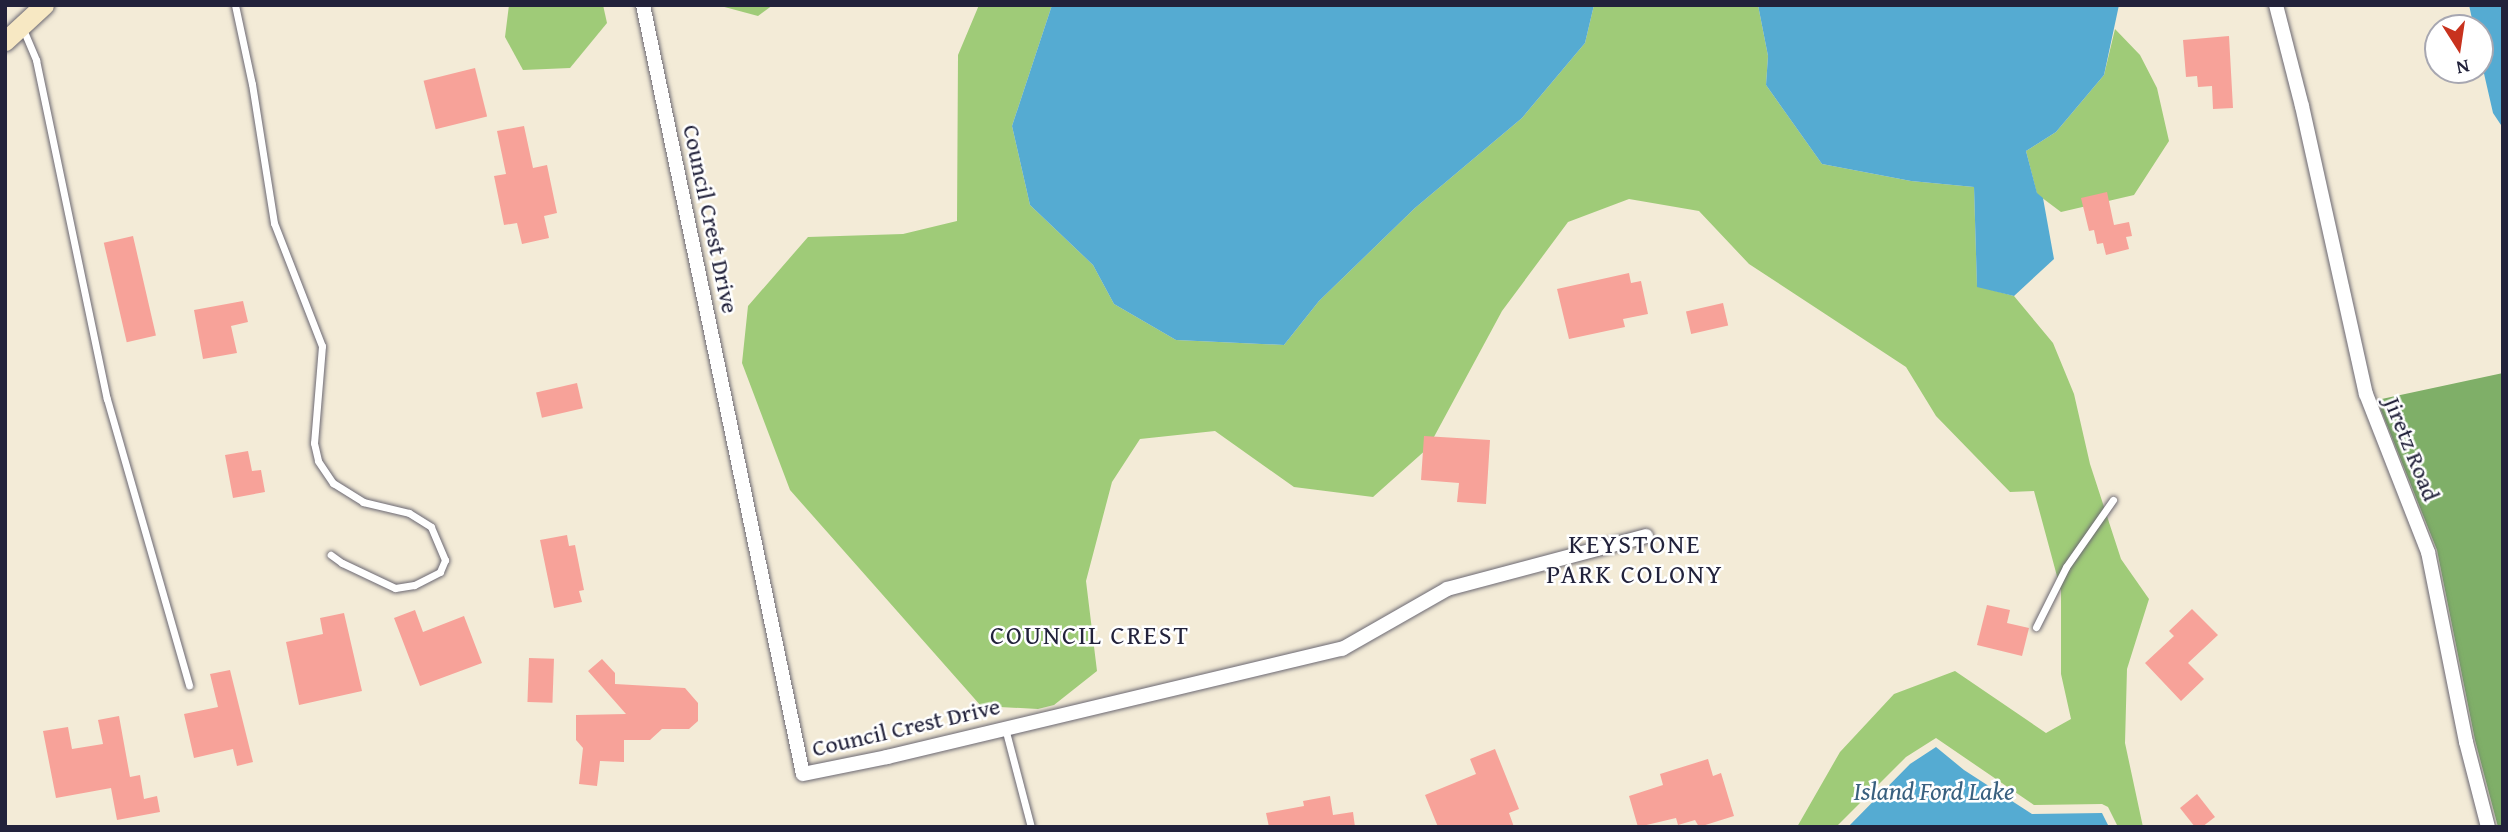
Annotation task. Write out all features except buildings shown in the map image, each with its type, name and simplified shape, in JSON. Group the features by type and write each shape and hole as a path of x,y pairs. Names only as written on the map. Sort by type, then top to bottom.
{"main road":[{"path":"5,41 44,5"}],"street":[{"name":"Council Crest Drive","path":"643,5 803,774 887,757 1342,649 1447,589 1646,537"},
{"name":"Jiretz Road","path":"2276,5 2370,412 2428,552 2466,742 2488,827"}],"lane":[{"path":"234,5 252,84 274,223 322,346 314,443 318,461 333,483 363,502 409,513 430,527 445,560 440,572 414,586 395,588 331,555"},
{"path":"21,25 36,60 107,399 189,685"},
{"path":"2036,626 2066,567 2113,500"},
{"path":"1005,727 1031,827"}],"green space":[{"path":"509,5 603,5 607,23 570,68 523,70 505,37"},
{"path":"717,5 773,5 758,16"},
{"path":"979,5 1052,5 1012,126 1030,205 1093,265 1114,304 1176,340 1284,345 1319,301 1415,208 1522,118 1585,43 1594,5 1758,5 1768,56 1766,85 1822,164 1911,181 1974,187 1977,286 2014,296 2053,343 2074,394 2090,464 2121,559 2149,599 2127,669 2125,743 2143,827 2118,827 2108,807 2102,804 2034,805 1936,738 1906,757 1836,827 1797,827 1840,752 1894,694 1955,671 2046,733 2071,719 2061,674 2061,591 2034,491 2010,492 1936,416 1906,367 1749,264 1699,211 1629,199 1568,222 1502,311 1428,448 1373,497 1294,487 1215,431 1140,439 1112,482 1086,581 1097,671 1054,705 1038,709 981,706 790,490 742,363 748,306 808,237 903,234 957,221 958,55"},
{"path":"2115,29 2140,55 2157,88 2169,141 2134,195 2061,212 2037,194 2026,151 2056,132 2104,75"},
{"path":"2503,373 2503,827 2498,827 2475,740 2437,550 2377,400"}],"water":[{"path":"1052,5 1594,5 1585,43 1522,118 1415,208 1319,301 1284,345 1176,340 1114,304 1093,265 1030,205 1012,126"},
{"path":"1758,5 2119,5 2104,75 2056,132 2026,151 2037,193 2043,198 2054,259 2014,296 1977,287 1974,187 1911,181 1822,164 1766,85 1768,56"},
{"path":"2469,5 2503,5 2503,128 2493,113 2486,84 2494,84 2494,14 2471,14"},
{"name":"Island Ford Lake","path":"1936,747 1964,770 2032,814 2102,813 2109,827 1848,827 1910,764"}],"district":[{"name":"KEYSTONE PARK COLONY","path":"1635,559"},
{"name":"COUNCIL CREST","path":"1090,635"}]}
